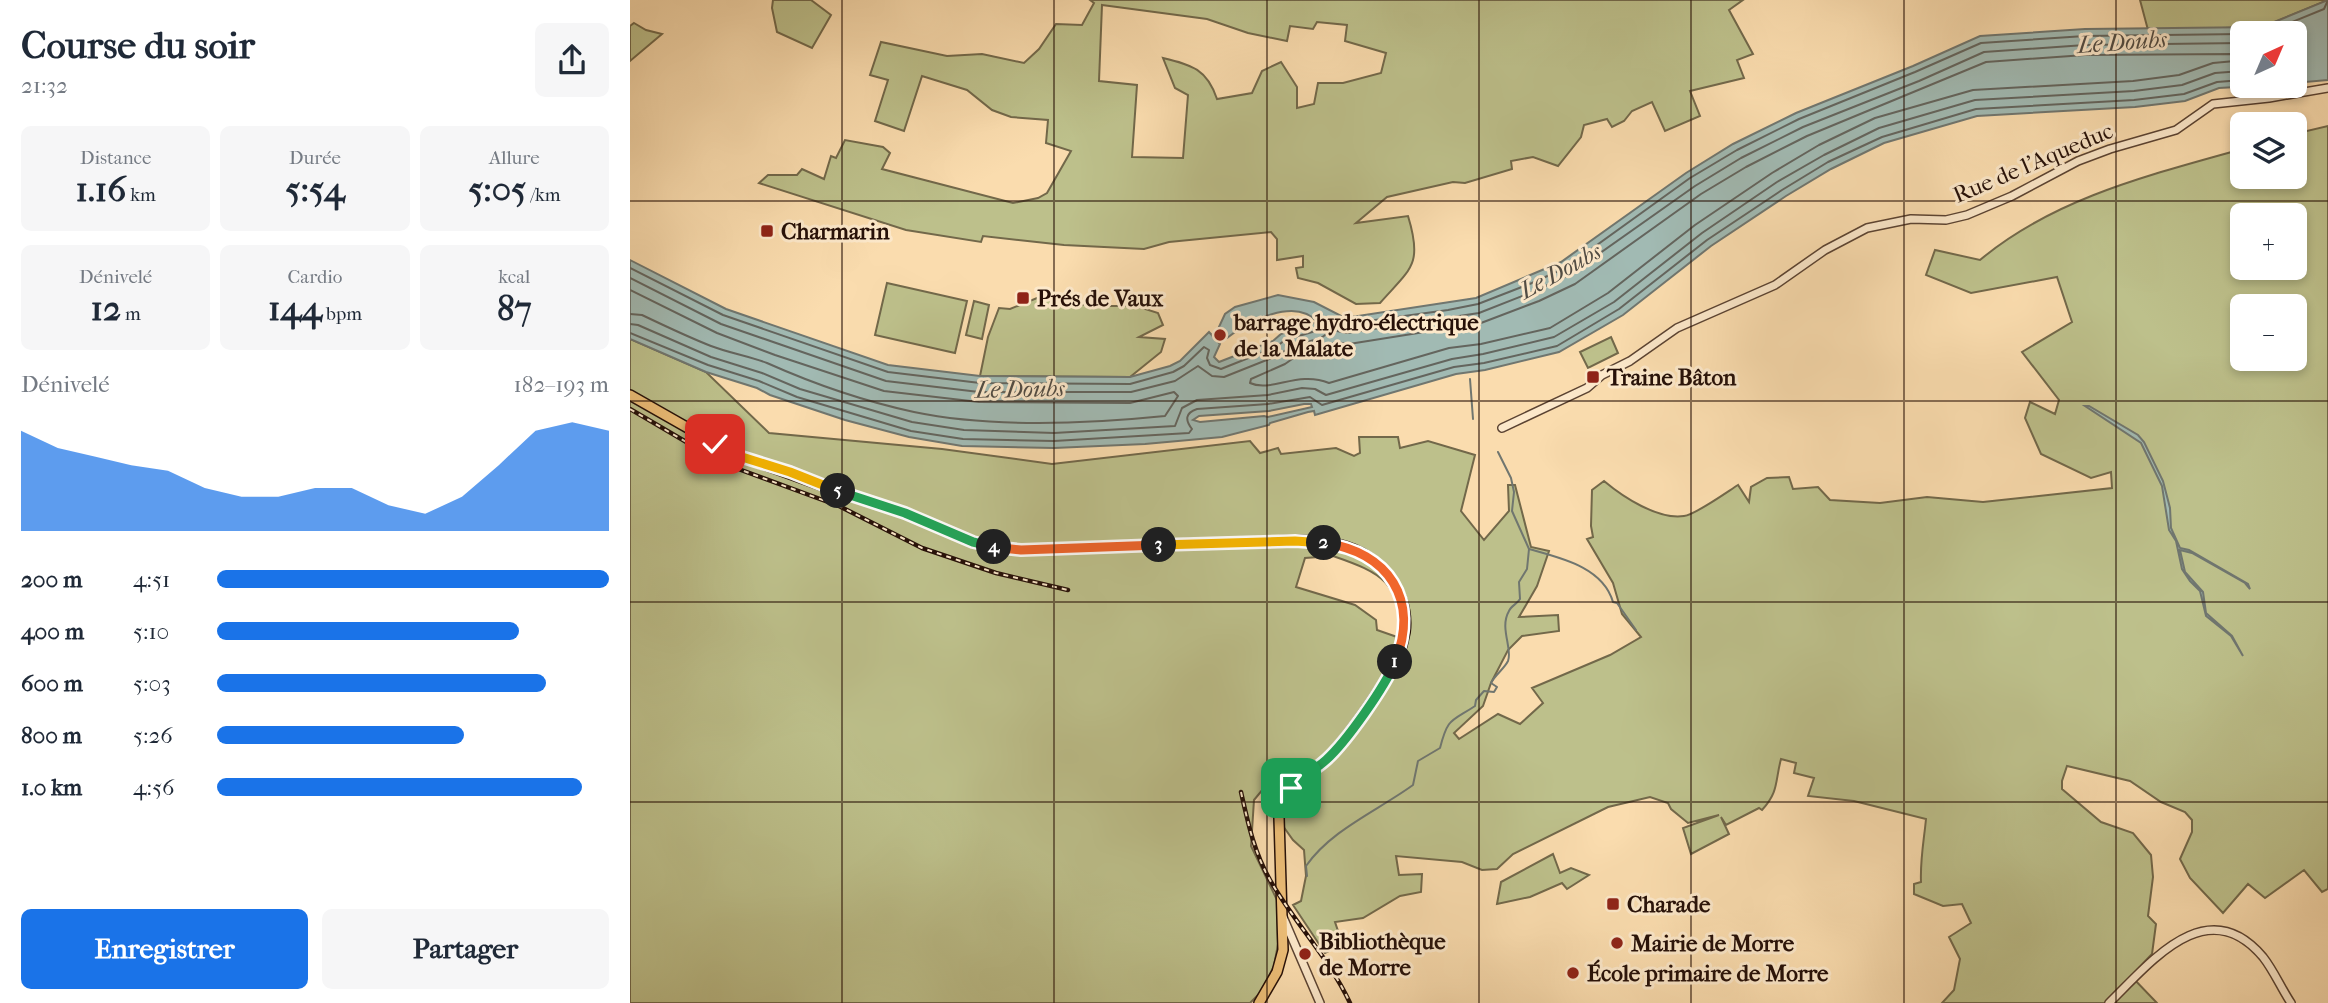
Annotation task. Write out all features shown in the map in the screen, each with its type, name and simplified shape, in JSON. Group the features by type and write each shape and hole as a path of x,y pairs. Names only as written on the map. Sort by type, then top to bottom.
{"main road":[{"path":"630,395 732,453 897,510 973,542 1021,550 1201,543 1325,543 1342,545 1358,552 1386,572 1403,606 1405,631 1401,646 1383,685 1337,747 1322,763 1296,783 1284,800 1279,818 1283,950 1280,965 1259,1003"}],"street":[{"name":"Rue de l'Aqueduc","path":"1502,428 1587,388 1602,375 1630,361 1677,328 1775,285 1825,250 1867,228 1911,219 1946,220 1967,215 2012,196 2078,161 2176,130 2213,104 2328,88"},
{"path":"1283,916 1320,1003"},
{"path":"2109,1003 2174,943 2203,930 2231,933 2256,950 2291,1003"}],"green space":[{"path":"773,0 811,0 831,15 812,48 777,32"},
{"path":"1090,0 1743,0 1729,10 1753,54 1737,60 1744,78 1690,91 1700,116 1665,131 1652,102 1632,111 1624,121 1612,127 1607,119 1584,125 1581,137 1558,166 1533,157 1511,161 1512,169 1465,183 1453,182 1387,197 1356,223 1408,216 1414,256 1406,273 1380,303 1356,304 1318,283 1298,278 1296,268 1303,267 1303,256 1277,260 1277,239 1271,232 1169,242 1144,249 1064,245 983,236 981,242 906,230 759,183 768,175 797,175 802,169 824,179 831,156 836,158 845,140 883,147 890,153 882,169 1013,203 1038,198 1047,193 1071,151 1046,143 1048,120 1011,117 992,110 967,90 922,76 904,131 875,121 888,80 870,75 881,42 947,56 982,54 1024,63 1039,49 1056,24 1082,25 1094,3","holes":["1102,5 1207,19 1248,33 1287,41 1290,26 1313,29 1317,22 1347,25 1345,41 1386,53 1381,73 1343,83 1318,83 1314,104 1297,108 1297,87 1281,62 1262,71 1252,93 1217,99 1208,81 1197,70 1163,58 1175,88 1188,95 1183,158 1132,157 1137,85 1099,81"]},
{"path":"2140,0 2328,0 2277,21 2230,21 2230,28 2148,30"},
{"path":"634,23 646,30 662,34 630,61 630,26"},
{"path":"2328,126 2328,889 2322,892 2304,870 2265,898 2248,884 2223,913 2190,878 2180,859 2192,832 2192,820 2185,812 2161,802 2130,781 2067,766 2062,789 2101,822 2133,833 2151,855 2153,877 2148,916 2156,924 2152,954 2131,976 2157,1003 1942,1003 1954,990 1960,959 1949,937 1971,923 1962,904 1943,906 1914,894 1914,884 1921,882 1926,819 1854,801 1808,796 1814,778 1794,773 1796,763 1781,759 1774,792 1762,810 1759,808 1726,825 1721,817 1729,834 1691,854 1683,828 1719,815 1688,823 1671,809 1668,803 1650,797 1608,807 1513,854 1497,869 1482,870 1462,862 1396,856 1399,875 1422,874 1421,892 1400,896 1363,918 1335,922 1339,934 1325,953 1293,905 1301,901 1306,876 1304,850 1283,826 1285,808 1298,785 1289,778 1263,789 1254,800 1251,846 1277,900 1278,944 1274,966 1261,992 1250,1003 630,1003 630,339 706,372 769,433 942,449 1052,464 1250,441 1260,453 1278,448 1281,454 1336,448 1354,456 1360,453 1359,437 1398,437 1400,448 1428,441 1475,455 1461,511 1484,540 1509,511 1508,485 1515,485 1531,547 1549,551 1537,586 1519,617 1558,615 1559,631 1522,636 1508,650 1483,706 1454,733 1459,739 1498,714 1520,724 1543,703 1532,688 1610,655 1641,637 1622,614 1613,583 1587,539 1593,537 1592,490 1604,481 1641,506 1674,516 1696,512 1738,485 1749,502 1751,487 1767,478 1789,477 1793,489 1818,487 1830,500 1880,503 1927,497 1983,502 2112,488 2111,472 2091,478 2041,454 2025,418 2030,402 2055,414 2059,400 2022,352 2072,322 2057,277 1971,293 1926,275 1935,250 1980,260 2009,238 2071,204 2230,152 2230,189 2307,189 2307,131","holes":["1333,556 1364,568 1385,582 1397,604 1400,638 1377,630 1376,620 1355,605 1296,587 1305,558"]},
{"path":"887,283 967,301 955,353 875,335"},
{"path":"1037,298 1092,306 1136,306 1158,313 1163,325 1139,337 1165,339 1161,352 1130,377 980,376 988,337 999,308 1010,309"},
{"path":"974,301 989,305 982,339 966,335"},
{"path":"1611,337 1618,353 1588,368 1580,352"},
{"path":"1553,854 1560,873 1571,868 1589,875 1567,889 1562,883 1530,897 1497,904 1501,882"}],"water":[{"path":"2328,0 2328,80 2307,82 2307,21 2277,21"},
{"name":"Le Doubs","path":"2230,27 2230,87 2219,88 2185,101 2135,107 1977,116 1884,143 1831,169 1786,196 1711,246 1623,315 1559,352 1485,370 1456,374 1315,415 1314,411 1308,412 1222,437 1054,448 962,446 909,437 845,420 706,372 630,339 630,260 726,309 888,365 980,376 1130,377 1180,361 1209,332 1220,344 1214,357 1219,362 1273,341 1281,334 1317,322 1308,315 1297,312 1272,314 1227,338 1218,329 1225,314 1235,307 1278,295 1314,302 1345,318 1476,298 1561,262 1686,173 1733,144 1796,113 1980,36 2085,29","holes":["1304,404 1311,404 1312,407 1268,417 1200,422 1193,420 1199,416 1269,411"]},
{"path":"2085,406 2138,435 2144,442 2163,481 2170,508 2171,528 2180,548 2189,550 2248,584 2250,589 2245,583 2192,553 2180,550 2185,572 2203,592 2206,613 2232,636 2243,656 2231,636 2206,616 2200,591 2182,569 2176,541 2169,530 2162,486 2141,443"}],"waterway":[{"path":"1470,379 1473,419"},
{"path":"1307,876 1306,866 1328,842 1413,785 1418,761 1440,748 1451,721 1475,706 1476,700 1484,691 1494,692 1497,687 1491,683 1509,656 1506,618 1510,609 1520,599 1519,582 1527,569 1529,549 1512,511 1514,492 1511,478 1498,452"},
{"path":"1529,549 1567,560 1590,572 1608,590 1613,602 1617,603 1636,630"}],"railway":[{"path":"630,409 722,463 839,506 922,548 996,573 1068,590"},
{"path":"1241,792 1252,837 1264,869 1332,971 1350,1003"}],"place":[{"name":"Charmarin","path":"767,231"},
{"name":"Prés de Vaux","path":"1023,298"},
{"name":"barrage hydro-électrique de la Malate","path":"1220,335"},
{"name":"Traine Bâton","path":"1593,377"},
{"name":"Charade","path":"1613,904"},
{"name":"Mairie de Morre","path":"1617,943"},
{"name":"Bibliothèque de Morre","path":"1305,954"},
{"name":"École primaire de Morre","path":"1573,973"}],"route":[{"path":"715,444 742,457 905,513 973,542 999,548 1021,550 1295,541 1342,545 1367,557 1386,572 1399,593 1405,618 1401,646 1383,685 1337,747 1326,760 1291,788"}]}
